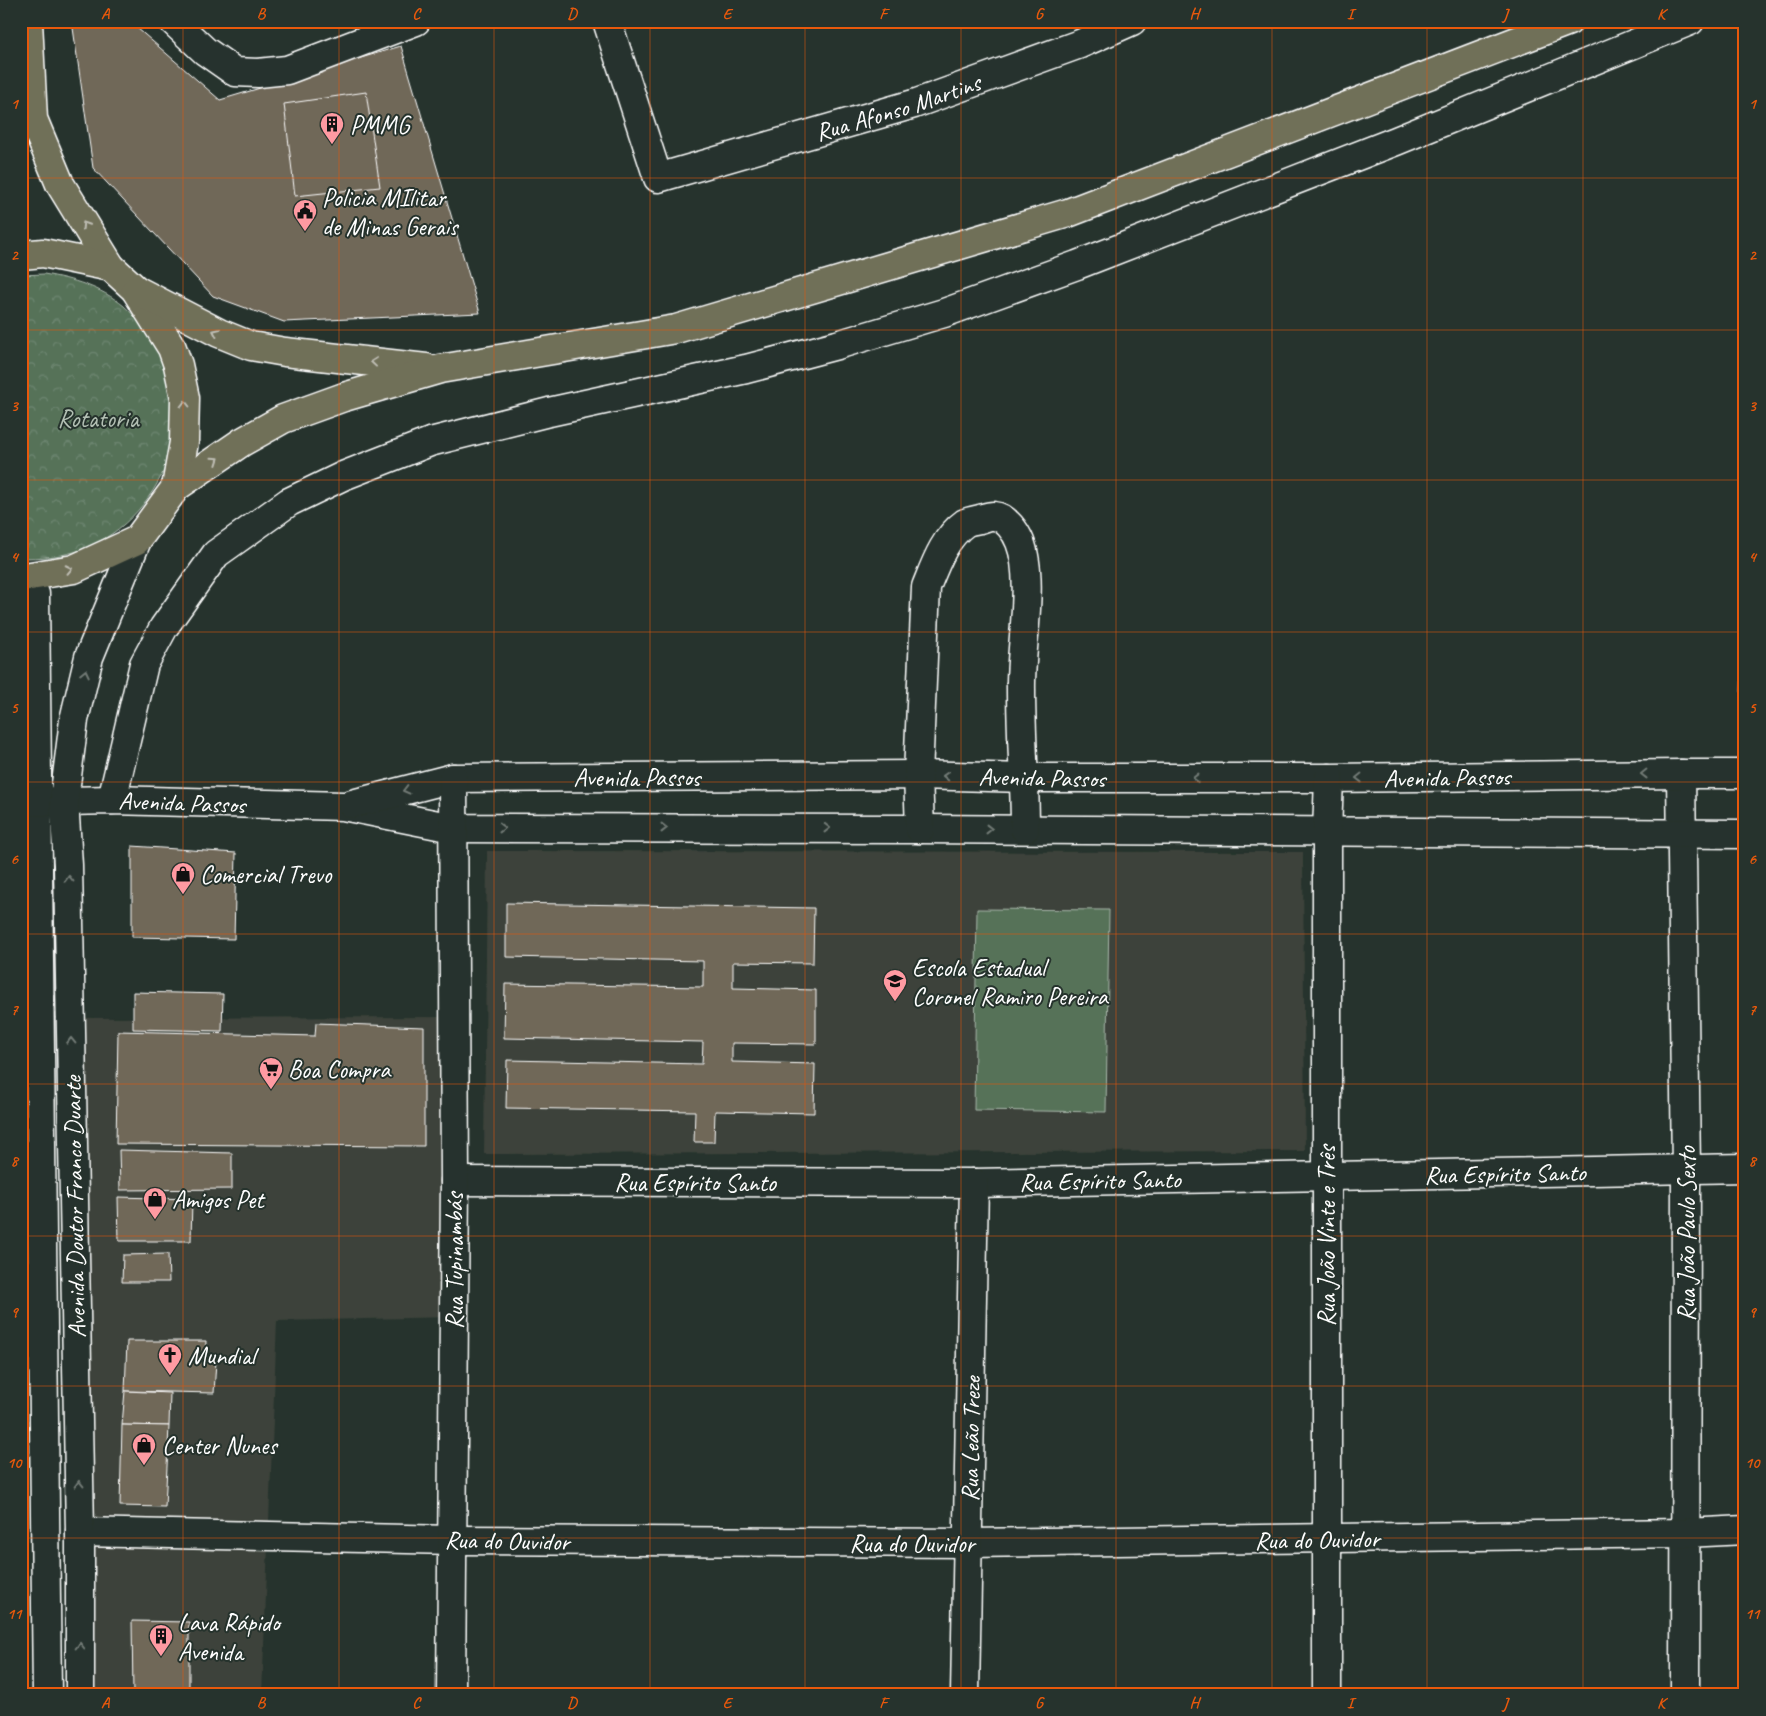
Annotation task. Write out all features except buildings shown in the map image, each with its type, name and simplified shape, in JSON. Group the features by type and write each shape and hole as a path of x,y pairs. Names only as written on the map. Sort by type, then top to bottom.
{"main road":[{"path":"26,588 24,577 74,569 138,540 176,488 242,442 283,419 344,396 440,369 676,329 1068,213 1569,21"},
{"path":"26,26 33,119 60,184 110,266 135,289 219,333 251,346 285,352 440,369"},
{"path":"21,144 33,119"},
{"path":"21,255 43,253 110,266"},
{"path":"135,289 172,348 178,365 185,398 184,442 176,488"}],"street":[{"path":"173,21 205,51 235,72 258,73 287,70 416,21"},
{"path":"201,21 205,51"},
{"name":"Rua Afonso Martins","path":"607,21 658,178 914,104 1080,44 1132,21"},
{"path":"112,800 144,664 164,626 216,554 289,502 343,476 430,442 549,412 746,368 837,345 944,313 1077,265 1396,141 1690,21"},
{"path":"920,829 918,775 926,587 935,564 947,542 966,522 993,515 1002,519 1011,527 1020,541 1024,559 1027,590 1021,655 1021,690 1025,829"},
{"name":"Avenida Doutor Franco Duarte","path":"80,1695 80,1532 68,865 64,800 74,720 89,657 138,540"},
{"path":"26,588 34,1695"},
{"path":"26,588 47,1695"},
{"name":"Rua João Paulo Sexto","path":"1681,774 1686,1170 1685,1695"},
{"name":"Avenida Passos","path":"343,806 453,778 918,775 1025,778 1329,778 1745,774"},
{"name":"Rua Tupinambás","path":"451,1695 454,1180 453,778"},
{"name":"Rua João Vinte e Três","path":"1327,1695 1326,1176 1327,832 1329,778"},
{"name":"Avenida Passos","path":"21,802 112,800 343,806 453,828 1025,829 1745,834"},
{"name":"Rua Espírito Santo","path":"454,1180 974,1183 1745,1168"},
{"name":"Rua Leão Treze","path":"966,1695 974,1183"},
{"name":"Rua do Ouvidor","path":"80,1532 452,1540 968,1543 1686,1533 1745,1530"}],"shaded area":[{"path":"1745,582 1745,774 1739,774 1741,692"},
{"name":"Escola Estadual Coronel Ramiro Pereira","path":"487,851 1303,852 1305,1151 484,1154"},
{"path":"454,1017 453,1317 277,1321 262,1695 80,1695 71,1018"}],"green space":[{"name":"Rotatoria","path":"44,274 76,281 96,289 115,299 134,316 152,338 166,363 174,390 175,407 168,460 153,490 132,517 105,538 74,552 61,555 21,558 21,275"},
{"path":"977,909 1109,910 1106,1112 974,1110"}],"place":[{"name":"PMMG","path":"332,145"},
{"name":"Policia MIlitar de Minas Gerais","path":"305,232"},
{"name":"Comercial Trevo","path":"183,895"},
{"name":"Escola Estadual Coronel Ramiro Pereira","path":"895,1002"},
{"name":"Boa Compra","path":"271,1090"},
{"name":"Amigos Pet","path":"155,1220"},
{"name":"Mundial","path":"170,1376"},
{"name":"Center Nunes","path":"144,1466"},
{"name":"Lava Rápido Avenida","path":"161,1657"}]}
